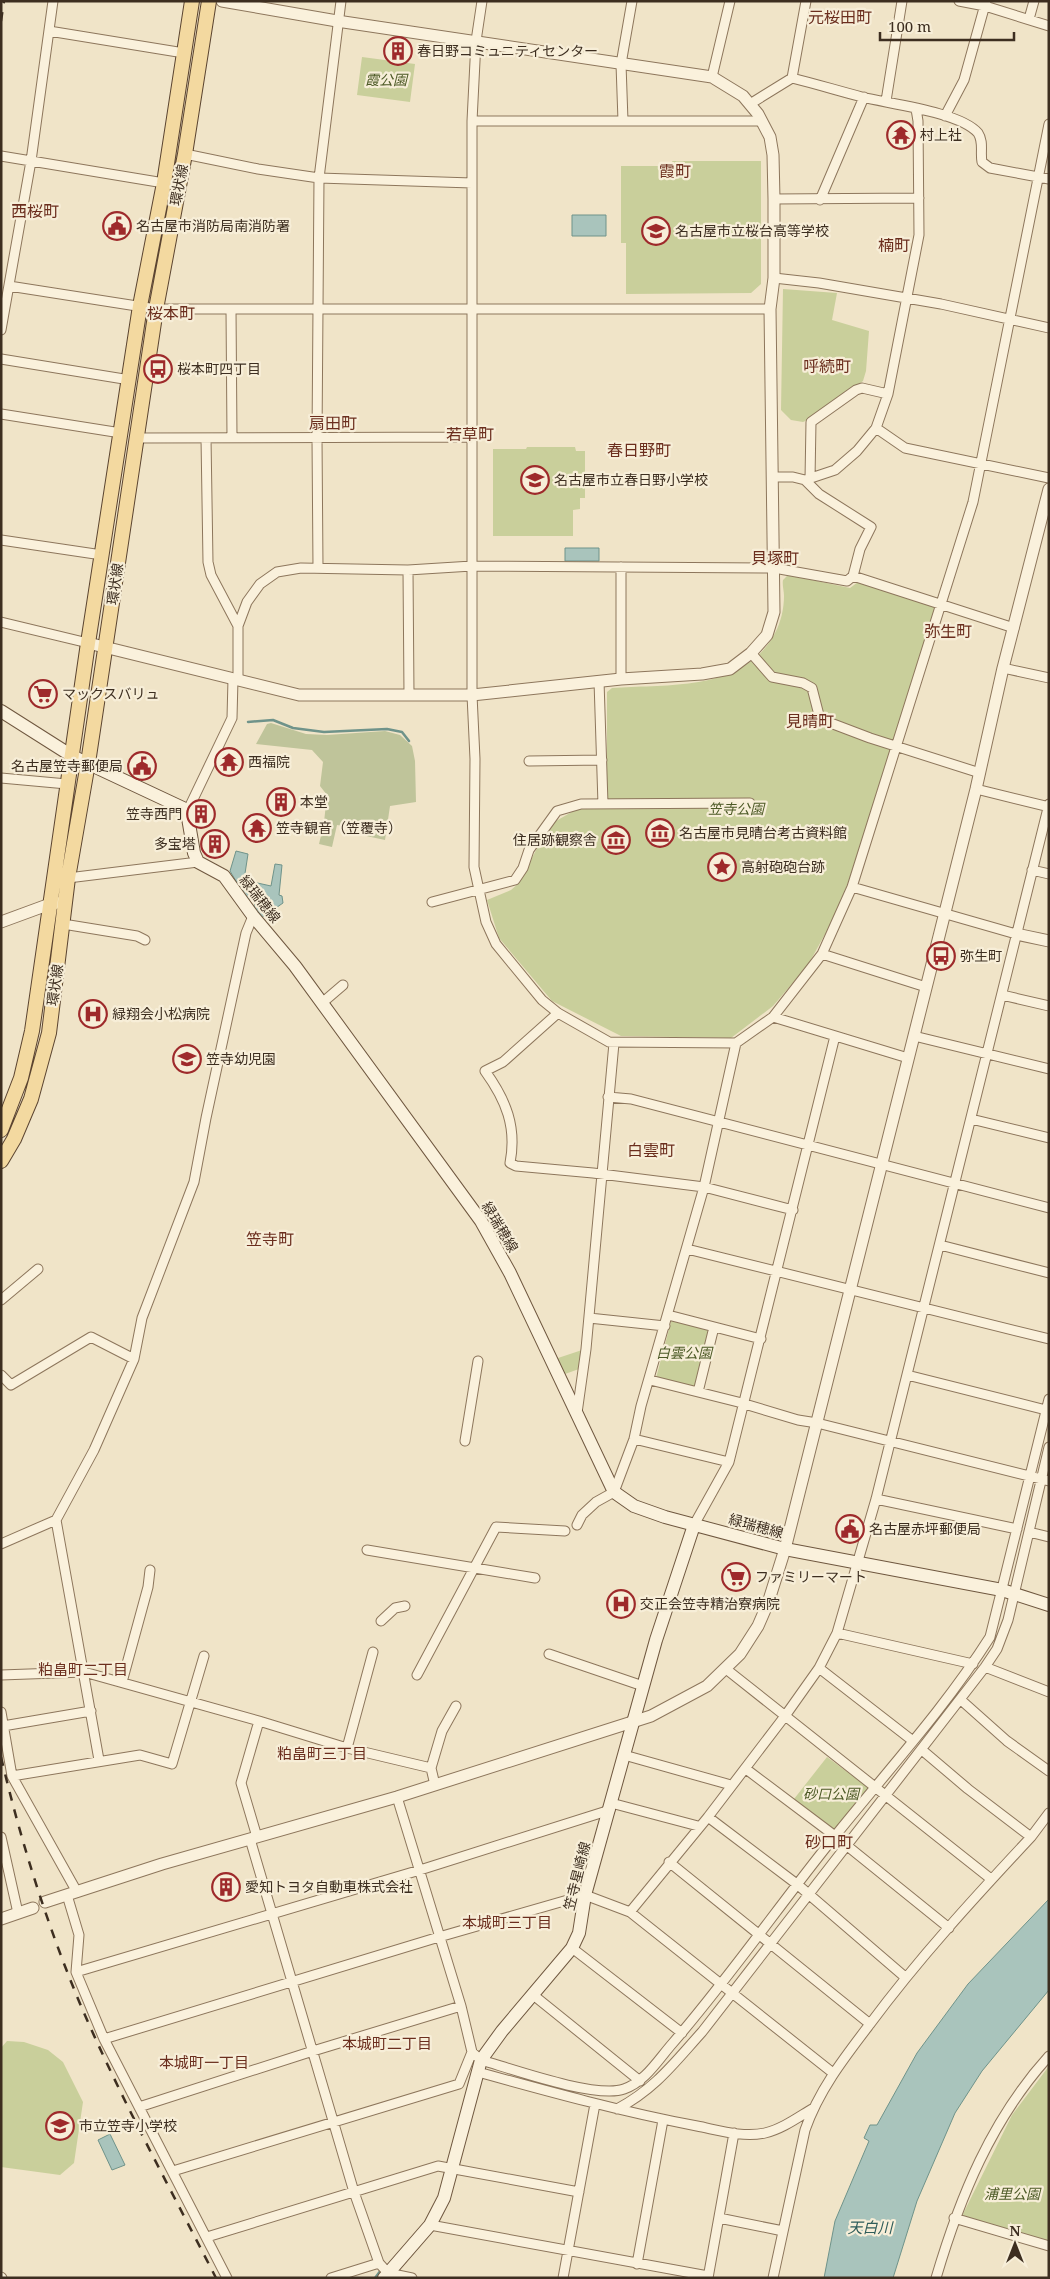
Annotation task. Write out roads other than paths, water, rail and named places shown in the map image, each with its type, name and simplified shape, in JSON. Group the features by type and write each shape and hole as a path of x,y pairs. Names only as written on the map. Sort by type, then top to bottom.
{"main road":[{"name":"環状線","path":"2,1127 21,1078 32,1031 88,643 122,433 140,306 164,183 192,1"},
{"name":"環状線","path":"1,1161 14,1139 38,1078 48,1033 68,878 106,647 156,309 185,154 209,1"},
{"path":"1,711 72,756 183,808 187,812 194,853 198,862"},
{"name":"緑瑞穂線","path":"198,862 224,876 253,916 295,966 481,1221 510,1273 614,1492 634,1506 694,1525 785,1549 1002,1590 1049,1605"},
{"name":"笠寺星崎線","path":"386,2275 430,2225 444,2198 453,2168 477,2061 572,1948 579,1933 585,1895 611,1807 632,1722 694,1525"}],"street":[{"path":"1,330 31,161 53,1"},
{"path":"1,622 299,695 472,695 622,678 702,674 730,669 751,653 767,636 774,612 770,310 774,278 773,155 770,137 750,104 743,96 712,77 222,1"},
{"path":"318,567 317,308 319,178 337,20 341,1"},
{"path":"482,1 476,41 472,121 473,310 471,437 472,695 475,759 474,867 486,922 496,944 542,1000 558,1013 614,1043 736,1043 773,1017 822,954 852,887 973,502 1049,124"},
{"path":"623,121 621,64 632,1"},
{"path":"712,77 730,1"},
{"path":"792,78 806,1"},
{"path":"886,101 902,1"},
{"path":"959,1 986,3 1049,26"},
{"path":"1029,20 1034,1"},
{"path":"945,116 964,80 986,3"},
{"path":"49,31 184,53"},
{"path":"750,104 792,78 864,97 916,108 945,116 973,128 982,140 982,162 990,168 1049,179"},
{"path":"820,200 864,97"},
{"path":"772,477 792,477 808,480 835,470 857,451 876,428 888,394 919,235 918,121 916,108"},
{"path":"472,121 762,121"},
{"path":"185,154 258,169 319,178 472,183"},
{"path":"1,156 164,183"},
{"path":"774,199 919,198"},
{"path":"774,278 819,283 907,300 941,304 1049,328"},
{"path":"9,286 156,309 770,310"},
{"path":"231,309 232,438"},
{"path":"1,359 130,380"},
{"path":"187,812 232,718 238,626 247,602 260,584 277,572 318,567 408,570 472,566 774,568 847,582 853,576 860,549 871,527 819,494 808,480 812,422 856,390 862,388 888,394"},
{"path":"1,414 122,433"},
{"path":"876,428 905,448 1049,478"},
{"path":"137,438 471,437"},
{"path":"206,438 208,562 211,575 238,626"},
{"path":"45,1902 162,1864 398,1797 632,1722 676,1704 707,1686 740,1654 758,1626 768,1603 785,1549 980,773 1003,668 1049,489"},
{"path":"1,540 102,556"},
{"path":"621,567 622,678"},
{"path":"408,570 409,695"},
{"path":"853,576 1014,628"},
{"path":"751,653 772,677 803,683 812,688 820,718 896,746 980,773"},
{"path":"1003,668 1049,678"},
{"path":"599,681 603,804"},
{"path":"529,761 602,760"},
{"path":"1,778 67,784"},
{"path":"630,1912 746,1768 785,1716 819,1668 838,1633 876,1499 1049,806 976,788"},
{"path":"432,902 515,880 523,868 529,850 557,810 581,804 750,803"},
{"path":"68,878 198,862"},
{"path":"1032,870 1049,874"},
{"path":"852,887 944,915 1049,941"},
{"path":"1,922 50,904 65,902"},
{"path":"1,1544 56,1520 94,1450 134,1359 142,1318 194,1182 246,933 253,916"},
{"path":"63,924 138,936 145,940"},
{"path":"822,954 926,987"},
{"path":"322,1003 343,985"},
{"path":"1002,995 1049,1006"},
{"path":"558,1013 503,1062 485,1071 508,1110 513,1135 510,1163 516,1166 602,1174 704,1187 793,1210"},
{"path":"773,1017 908,1058"},
{"path":"694,1525 729,1462 778,1272 835,1036"},
{"path":"914,1036 1049,1069"},
{"path":"576,1414 589,1318 614,1043"},
{"path":"577,1526 582,1515 614,1492 634,1439 641,1406 704,1187 736,1043"},
{"path":"608,1097 631,1099 719,1121 1049,1208"},
{"path":"971,1119 1049,1138"},
{"path":"940,1245 1049,1273"},
{"path":"687,1249 1049,1339"},
{"path":"1,1300 38,1269"},
{"path":"668,1315 760,1339"},
{"path":"589,1318 665,1326"},
{"path":"698,1392 714,1327"},
{"path":"1,1374 11,1385 91,1337 134,1359"},
{"path":"465,1441 478,1361"},
{"path":"907,1375 1046,1410"},
{"path":"650,1380 798,1420 817,1423 1045,1480"},
{"path":"477,2061 597,2091 621,2090 640,2080 682,2033 835,1836 913,1742 973,1664 990,1636 1049,1399"},
{"path":"634,1439 729,1462"},
{"path":"617,2109 653,2086 733,1995 807,1894 961,1700 997,1649 1008,1620 1029,1532 1045,1480 1049,1447"},
{"path":"876,1499 1017,1529"},
{"path":"56,1520 99,1760"},
{"path":"417,1676 476,1568 496,1527 565,1531"},
{"path":"1029,1532 1049,1538"},
{"path":"367,1550 535,1578"},
{"path":"122,1682 148,1587 150,1570"},
{"path":"381,1621 395,1608 405,1606"},
{"path":"838,1633 973,1664"},
{"path":"348,1748 373,1652"},
{"path":"549,1654 643,1686"},
{"path":"12,1776 140,1754 172,1764 189,1701 204,1656"},
{"path":"985,1667 1049,1692"},
{"path":"819,1668 913,1742"},
{"path":"726,1669 991,1879"},
{"path":"1,1675 84,1672 348,1748 431,1768"},
{"path":"961,1700 1007,1741 1049,1771"},
{"path":"435,1785 431,1768 442,1731 456,1706"},
{"path":"4,1726 91,1711"},
{"path":"1,1712 12,1776 72,1894 79,1935 76,1972 104,2039 227,2278"},
{"path":"259,1721 241,1783 270,1914 354,2192 379,2263 386,2275 412,2278"},
{"path":"922,1750 968,1789 1031,1837"},
{"path":"624,1755 731,1785"},
{"path":"746,1768 847,1845 948,1928"},
{"path":"398,1797 477,2061"},
{"path":"76,1972 420,1870 611,1807 698,1826"},
{"path":"773,2278 805,2130 812,2109 833,2073 905,1977 991,1879 1031,1837 1049,1813"},
{"path":"708,1816 798,1885 905,1977"},
{"path":"1,1837 18,1913"},
{"path":"669,1862 870,2024"},
{"path":"104,2039 439,1937 585,1895 630,1912 833,2073"},
{"path":"1,1919 33,1908"},
{"path":"572,1948 682,2033"},
{"path":"532,1994 640,2080"},
{"path":"139,2106 461,2006"},
{"path":"936,2278 954,2218 974,2173 1006,2112 1023,2087 1049,2056"},
{"path":"477,2061 595,2104 663,2120 734,2133 765,2133 779,2128 812,2109"},
{"path":"173,2171 459,2084 477,2061"},
{"path":"563,2278 595,2104"},
{"path":"637,2264 663,2120"},
{"path":"430,2225 708,2277 734,2133"},
{"path":"207,2237 438,2166 579,2192"},
{"path":"719,2218 783,2231"},
{"path":"954,2218 1049,2246"},
{"path":"332,2278 379,2263"}],"water":[{"path":"572,215 606,215 606,236 572,236"},
{"path":"565,548 599,548 599,561 565,561"},
{"path":"236,851 248,854 244,880 271,886 275,864 282,865 279,895 282,896 283,903 260,919 254,908 255,901 246,898 230,871"},
{"name":"天白川","path":"1049,1899 1049,1990 982,2071 955,2113 917,2201 893,2278 824,2278 835,2221 869,2141 864,2138 870,2125 877,2125 917,2053 968,1984"},
{"path":"110,2134 125,2165 112,2170 98,2140"}],"waterway":[{"path":"248,722 273,720 293,728 324,732 387,729 402,732 409,741"},
{"path":"375,2278 381,2270"}],"railway":[{"path":"1,21 4,1"},
{"path":"1,1757 36,1883 57,1945 81,2006 129,2109 216,2278"}],"place":[{"name":"春日野コミュニティセンター","path":"398,51"},
{"name":"村上社","path":"901,135"},
{"name":"名古屋市消防局南消防署","path":"117,226"},
{"name":"名古屋市立桜台高等学校","path":"656,231"},
{"name":"桜本町四丁目","path":"158,369"},
{"name":"名古屋市立春日野小学校","path":"535,480"},
{"name":"マックスバリュ","path":"43,694"},
{"name":"西福院","path":"229,762"},
{"name":"名古屋笠寺郵便局","path":"142,766"},
{"name":"本堂","path":"281,802"},
{"name":"笠寺西門","path":"201,814"},
{"name":"笠寺観音（笠覆寺）","path":"257,828"},
{"name":"名古屋市見晴台考古資料館","path":"660,833"},
{"name":"住居跡観察舎","path":"616,840"},
{"name":"多宝塔","path":"215,844"},
{"name":"高射砲砲台跡","path":"722,867"},
{"name":"弥生町","path":"941,956"},
{"name":"緑翔会小松病院","path":"93,1014"},
{"name":"笠寺幼児園","path":"187,1059"},
{"name":"名古屋赤坪郵便局","path":"850,1529"},
{"name":"ファミリーマート","path":"736,1577"},
{"name":"交正会笠寺精治寮病院","path":"621,1604"},
{"name":"愛知トヨタ自動車株式会社","path":"226,1887"},
{"name":"市立笠寺小学校","path":"60,2126"}],"district":[{"name":"元桜田町","path":"840,17"},
{"name":"霞町","path":"675,171"},
{"name":"西桜町","path":"35,211"},
{"name":"楠町","path":"894,245"},
{"name":"桜本町","path":"171,313"},
{"name":"呼続町","path":"827,366"},
{"name":"扇田町","path":"333,423"},
{"name":"若草町","path":"470,434"},
{"name":"春日野町","path":"639,450"},
{"name":"貝塚町","path":"775,558"},
{"name":"弥生町","path":"948,631"},
{"name":"見晴町","path":"810,721"},
{"name":"白雲町","path":"651,1150"},
{"name":"笠寺町","path":"270,1239"},
{"name":"粕畠町二丁目","path":"83,1670"},
{"name":"粕畠町三丁目","path":"322,1754"},
{"name":"砂口町","path":"829,1842"},
{"name":"本城町三丁目","path":"507,1923"},
{"name":"本城町二丁目","path":"387,2044"},
{"name":"本城町一丁目","path":"204,2063"}],"park label":[{"name":"霞公園","path":"386,80"},
{"name":"笠寺公園","path":"736,809"},
{"name":"白雲公園","path":"684,1353"},
{"name":"砂口公園","path":"831,1794"},
{"name":"浦里公園","path":"1012,2194"}]}
